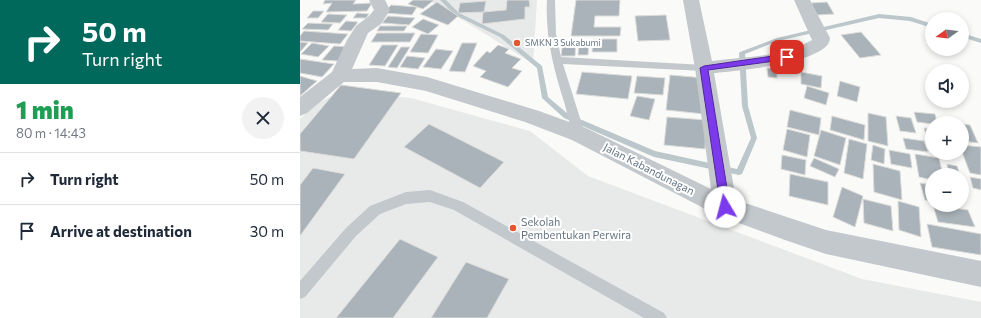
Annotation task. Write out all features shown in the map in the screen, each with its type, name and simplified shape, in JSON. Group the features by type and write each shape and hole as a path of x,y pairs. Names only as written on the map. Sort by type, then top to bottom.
{"street":[{"path":"300,108 340,76 362,30 379,16 382,10 377,0"},
{"path":"691,0 704,68 725,207"},
{"path":"704,68 787,57 815,47 821,42 821,38 802,0"},
{"name":"Jalan Kabandunagan","path":"340,76 378,75 427,84 532,116 579,134 725,207 826,242 981,274"}],"lane":[{"path":"551,0 550,13 554,49 579,134"},
{"path":"557,60 704,68"},
{"path":"300,292 351,232 375,210 406,198 430,196 458,206 659,318"}],"shaded area":[{"name":"SMKN 3 Sukabumi","path":"428,0 537,0 533,64 466,22"},
{"name":"Sekolah Pembentukan Perwira","path":"342,91 411,98 530,131 588,176 862,279 981,302 981,318 300,318 300,119 316,104"}],"building":[{"path":"325,0 356,0 353,4 372,3 367,11 326,12 332,3 323,4"},
{"path":"413,0 434,0 423,9 408,4"},
{"path":"507,0 529,0 530,7 525,7 525,19 482,24 483,12 506,10"},
{"path":"576,0 620,0 619,16 595,16 594,27 621,27 620,36 571,36"},
{"path":"486,1 484,12 458,13 460,3"},
{"path":"437,2 458,16 448,25 420,14"},
{"path":"827,2 834,14 817,15 811,3"},
{"path":"391,5 417,7 412,15 384,13"},
{"path":"313,11 324,11 318,18 307,18"},
{"path":"357,13 369,14 366,18 353,18"},
{"path":"328,14 347,15 340,23 321,22"},
{"path":"666,15 670,40 638,41 635,16"},
{"path":"388,16 415,18 409,25 382,23"},
{"path":"423,19 439,25 428,34 412,27"},
{"path":"346,21 358,22 351,31 338,30"},
{"path":"308,23 333,24 328,30 302,29"},
{"path":"380,26 407,26 404,31 377,31"},
{"path":"304,31 348,34 340,44 300,41 300,36"},
{"path":"861,32 881,55 860,58 841,35"},
{"path":"377,33 415,33 410,42 371,42"},
{"path":"421,34 438,35 428,53 410,52"},
{"path":"593,39 617,39 617,52 592,52"},
{"path":"563,41 576,41 575,56 561,56"},
{"path":"300,42 308,43 300,52"},
{"path":"312,43 329,46 318,57 301,54"},
{"path":"462,43 477,43 465,72 449,71"},
{"path":"579,43 589,43 588,55 578,55"},
{"path":"382,45 398,45 385,66 369,65"},
{"path":"498,45 509,49 505,53 521,59 512,68 522,71 508,87 480,77 486,71 473,66 487,51 490,53"},
{"path":"334,46 349,47 338,61 322,60"},
{"path":"401,47 410,47 397,68 388,67"},
{"path":"436,49 453,51 441,69 423,67"},
{"path":"407,56 425,58 418,69 400,67"},
{"path":"300,59 334,64 322,77 300,73"},
{"path":"767,68 777,69 777,78 768,77"},
{"path":"582,72 632,76 628,99 576,94"},
{"path":"801,72 822,76 821,88 801,84"},
{"path":"670,75 705,78 704,114 666,110"},
{"path":"300,76 317,81 300,96"},
{"path":"637,76 665,78 663,95 634,93"},
{"path":"840,81 860,87 857,102 837,96"},
{"path":"341,85 401,93 354,159 300,151 300,134"},
{"path":"807,86 829,93 826,105 804,98"},
{"path":"637,96 655,99 649,120 630,116"},
{"path":"790,110 821,118 819,135 787,127"},
{"path":"914,112 935,114 935,116 925,116 925,123 917,122"},
{"path":"868,113 886,117 888,146 868,141"},
{"path":"832,116 865,125 864,140 830,130"},
{"path":"896,116 911,118 916,133 900,131"},
{"path":"667,117 706,120 705,149 664,145"},
{"path":"429,124 504,162 480,188 404,147"},
{"path":"969,125 970,125 978,143 969,142"},
{"path":"787,129 810,135 807,157 783,150"},
{"path":"821,130 846,138 840,165 814,156"},
{"path":"903,138 924,141 925,144 925,152 906,149"},
{"path":"849,139 867,144 863,179 844,173"},
{"path":"873,145 885,149 884,164 871,160"},
{"path":"969,146 981,147 981,175 970,173 965,160 969,160"},
{"path":"889,150 910,154 912,168 891,164"},
{"path":"915,154 925,156 925,160 939,160 941,168 925,168 925,178 919,177"},
{"path":"782,155 806,160 805,175 781,169"},
{"path":"814,158 839,169 835,177 810,166"},
{"path":"873,164 900,171 902,200 874,192"},
{"path":"947,164 957,166 958,168 948,168"},
{"path":"313,168 345,174 300,236 300,185"},
{"path":"790,174 828,182 828,205 789,196"},
{"path":"970,177 981,179 981,190 973,188"},
{"path":"920,183 925,184 925,200"},
{"path":"842,187 863,196 855,227 833,217"},
{"path":"863,199 891,206 893,231 864,223"},
{"path":"898,201 919,207 921,237 899,230"},
{"path":"935,212 969,212 975,227 938,222"},
{"path":"927,224 981,234 981,255 932,247"},
{"path":"400,239 438,257 393,318 336,318"},
{"path":"466,262 509,279 487,318 431,318"}],"waterway":[{"path":"443,0 457,14 502,36 540,67 545,98 566,116 654,154 739,172 754,138 745,106 742,53 777,40 879,16 911,19 925,24"},
{"path":"969,37 981,41"}],"place":[{"name":"SMKN 3 Sukabumi","path":"517,43"},
{"name":"Sekolah Pembentukan Perwira","path":"513,228"}],"route":[{"path":"725,207 704,68 787,57"}]}
